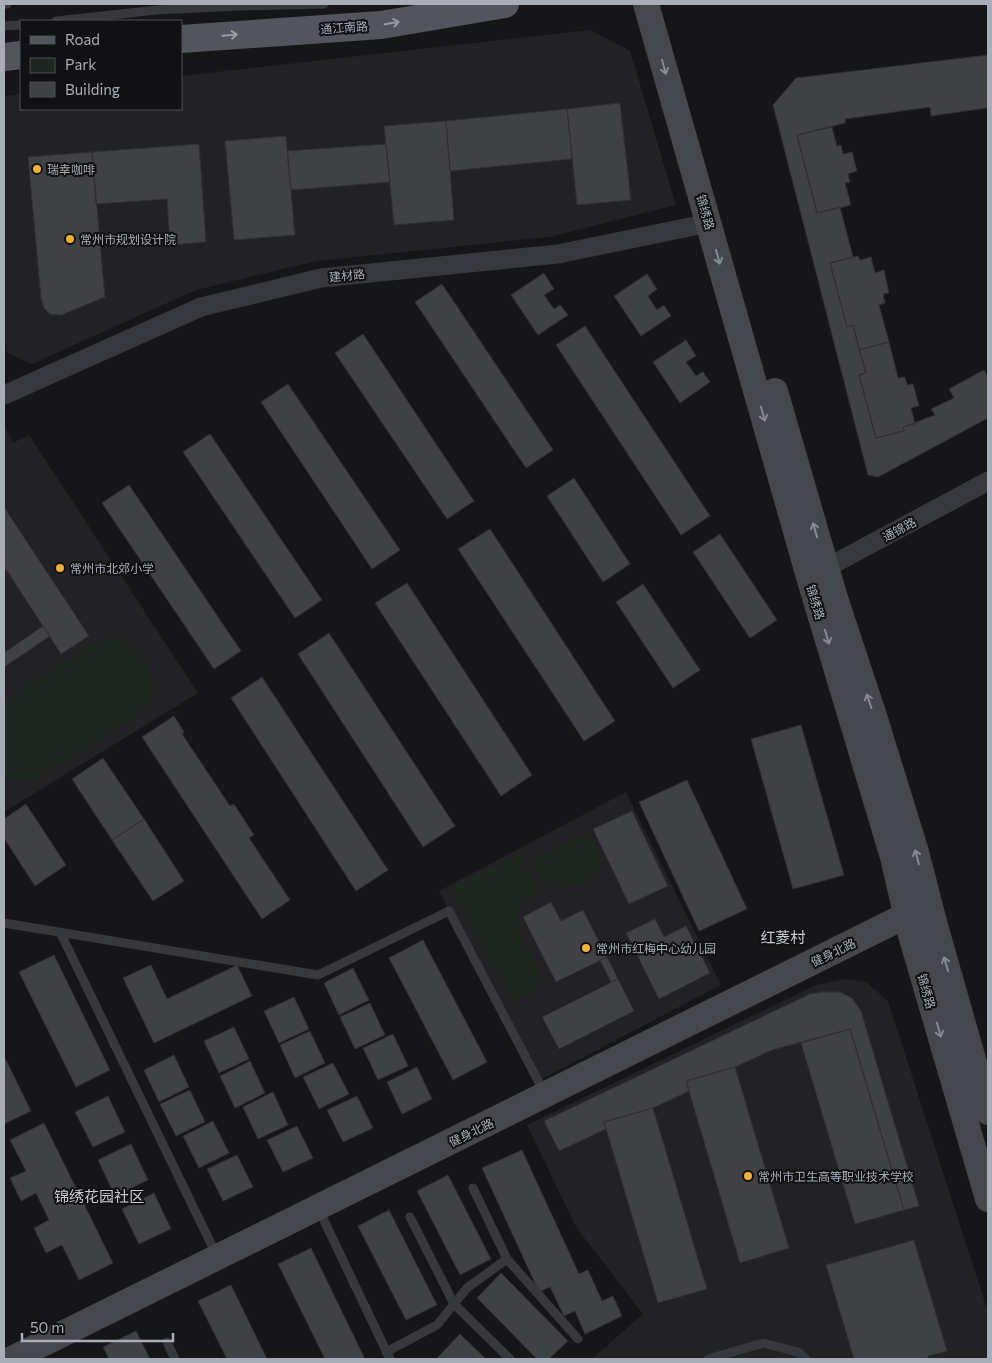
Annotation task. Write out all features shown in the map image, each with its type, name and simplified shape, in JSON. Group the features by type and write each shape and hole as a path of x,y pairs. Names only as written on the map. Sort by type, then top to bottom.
{"main road":[{"name":"通江南路","path":"182,39 381,25 505,4"},
{"path":"4,58 20,56"}],"street":[{"name":"锦绣路","path":"646,4 709,223 818,573"},
{"name":"锦绣路","path":"663,4 818,573 893,857 917,910 988,1112"},
{"name":"建材路","path":"4,395 201,308 311,280 558,254 709,223"},
{"name":"通锦路","path":"818,573 988,481"},
{"name":"锦绣路","path":"917,910 988,1199"},
{"name":"健身北路","path":"12,1359 917,910"}],"lane":[{"path":"65,20 157,10 324,4"},
{"path":"4,26 20,25"},
{"path":"4,923 318,974 450,910 546,1094"},
{"path":"60,932 217,1257"},
{"path":"473,1188 507,1259 578,1339"},
{"path":"318,1208 388,1356 437,1325 467,1288 507,1259"},
{"path":"410,1217 454,1304 510,1359"},
{"path":"166,1342 175,1359"},
{"path":"708,1359 763,1344 798,1352 806,1359"}],"shaded area":[{"path":"590,30 630,51 676,205 549,237 317,261 196,290 32,364 7,353 4,323 4,96 20,94 20,110 182,110 182,76"},
{"name":"常州市北郊小学","path":"4,425 13,443 29,435 198,693 4,812"},
{"name":"常州市红梅中心幼儿园","path":"626,792 721,985 538,1081 439,891"},
{"name":"常州市卫生高等职业技术学校","path":"845,979 866,982 888,1001 988,1312 988,1359 592,1359 643,1314 576,1227 527,1125 816,985"}],"green space":[{"path":"105,639 124,641 144,658 152,683 152,692 148,706 141,713 40,777 22,781 4,776 4,701 92,644"},
{"path":"586,832 591,834 601,856 597,869 586,884 549,888 544,884 533,862 534,859"},
{"path":"521,852 539,888 520,906 517,917 523,936 546,983 513,1001 452,888"}],"building":[{"path":"988,55 987,108 931,116 930,107 845,119 845,123 797,135 817,213 840,207 853,257 830,263 847,327 853,325 866,373 859,375 876,438 904,431 903,427 935,415 931,409 954,398 949,389 984,370 988,378 988,418 878,477 868,475 773,105 796,78"},
{"path":"620,103 631,200 577,205 567,109"},
{"path":"567,109 572,159 450,171 446,121"},
{"path":"446,121 454,220 394,225 384,126"},
{"path":"832,127 837,146 841,145 843,154 852,152 857,171 848,174 850,182 845,183 851,205 817,213 797,135"},
{"path":"286,136 295,235 234,240 225,141"},
{"path":"199,144 206,242 170,245 167,199 96,204 92,152"},
{"path":"386,144 390,182 291,190 287,151"},
{"path":"92,152 105,297 61,315 50,314 44,308 41,298 28,157"},
{"path":"858,256 860,260 871,257 875,273 884,270 889,293 883,294 885,303 879,305 889,342 859,350 853,325 847,327 830,263"},
{"path":"544,273 554,289 544,295 554,309 560,305 568,315 538,335 511,295"},
{"path":"647,274 657,289 648,296 657,310 664,305 671,316 641,336 614,296"},
{"path":"442,284 553,450 526,468 415,302"},
{"path":"585,326 710,516 681,535 556,345"},
{"path":"363,334 474,501 447,519 335,353"},
{"path":"686,340 696,356 686,362 696,376 703,372 710,382 680,403 653,362"},
{"path":"889,342 898,378 905,377 907,385 913,384 919,406 911,408 915,424 903,427 904,431 876,438 859,375 866,373 859,350"},
{"path":"288,384 400,550 372,569 261,402"},
{"path":"210,434 322,600 295,618 183,452"},
{"path":"574,478 630,564 603,582 547,496"},
{"path":"129,485 241,651 214,669 102,503"},
{"path":"4,507 89,636 61,654 4,566"},
{"path":"490,529 615,721 584,741 458,549"},
{"path":"720,534 777,620 750,638 693,552"},
{"path":"407,583 532,775 501,796 375,603"},
{"path":"643,584 700,670 673,688 616,602"},
{"path":"43,626 50,636 4,667 4,653"},
{"path":"329,633 455,826 423,847 298,654"},
{"path":"262,677 388,870 356,891 231,698"},
{"path":"174,716 184,732 182,734 230,806 234,804 254,835 249,838 290,900 262,919 142,737"},
{"path":"801,725 844,875 793,889 751,739"},
{"path":"103,758 144,819 112,840 72,779"},
{"path":"687,780 747,909 699,931 639,802"},
{"path":"26,804 66,865 35,886 4,838 4,819"},
{"path":"632,811 668,886 629,904 593,829"},
{"path":"144,819 184,881 153,901 112,840"},
{"path":"551,902 561,921 583,910 607,957 556,982 523,917"},
{"path":"655,919 664,937 686,926 710,973 659,999 626,933"},
{"path":"423,940 487,1062 453,1080 389,958"},
{"path":"54,955 110,1070 76,1087 19,972"},
{"path":"607,957 618,979 611,982 600,960"},
{"path":"151,965 167,999 237,965 252,996 154,1043 123,978"},
{"path":"353,968 369,1000 339,1015 324,983"},
{"path":"618,979 634,1011 559,1049 542,1017"},
{"path":"840,992 852,998 861,1011 919,1206 904,1210 850,1029 772,1050 735,1067 686,1081 689,1091 653,1108 604,1122 606,1129 559,1151 544,1121 810,994"},
{"path":"294,997 309,1029 279,1043 264,1011"},
{"path":"370,1003 385,1035 355,1049 340,1017"},
{"path":"234,1027 249,1059 219,1073 204,1041"},
{"path":"850,1029 904,1210 855,1224 801,1043"},
{"path":"310,1031 325,1063 295,1078 280,1045"},
{"path":"393,1034 408,1066 378,1080 363,1048"},
{"path":"174,1055 189,1087 159,1102 144,1070"},
{"path":"4,1056 31,1111 4,1124"},
{"path":"250,1061 265,1093 235,1108 220,1076"},
{"path":"333,1063 349,1094 319,1109 303,1077"},
{"path":"417,1067 432,1099 402,1114 387,1082"},
{"path":"735,1067 789,1248 740,1263 686,1081"},
{"path":"190,1090 205,1122 176,1136 160,1104"},
{"path":"273,1092 288,1125 258,1139 243,1107"},
{"path":"108,1096 125,1132 93,1147 75,1112"},
{"path":"357,1096 373,1128 343,1142 327,1110"},
{"path":"653,1108 707,1289 658,1303 604,1122"},
{"path":"213,1121 229,1153 199,1168 183,1136"},
{"path":"44,1123 113,1263 79,1280 62,1245 46,1253 34,1228 49,1220 36,1193 21,1201 10,1178 26,1171 10,1140"},
{"path":"297,1126 313,1158 283,1172 267,1140"},
{"path":"131,1144 148,1180 115,1196 98,1160"},
{"path":"522,1150 579,1274 588,1270 602,1301 613,1296 622,1316 585,1334 575,1311 564,1316 550,1287 539,1292 482,1168"},
{"path":"237,1155 253,1187 223,1201 207,1169"},
{"path":"448,1175 491,1259 460,1275 417,1191"},
{"path":"154,1193 171,1229 139,1244 122,1209"},
{"path":"389,1210 437,1305 406,1320 358,1226"},
{"path":"914,1240 947,1351 928,1356 929,1359 854,1359 826,1265"},
{"path":"311,1248 365,1359 325,1359 278,1264"},
{"path":"501,1273 568,1341 549,1359 537,1359 477,1298"},
{"path":"231,1285 267,1359 227,1359 198,1301"},
{"path":"136,1331 150,1359 109,1359 103,1347"},
{"path":"460,1334 486,1359 436,1359"}],"place":[{"name":"瑞幸咖啡","path":"37,169"},
{"name":"常州市规划设计院","path":"70,239"},
{"name":"常州市北郊小学","path":"60,568"},
{"name":"常州市红梅中心幼儿园","path":"586,948"},
{"name":"常州市卫生高等职业技术学校","path":"748,1176"}],"district":[{"name":"红菱村","path":"783,937"},
{"name":"锦绣花园社区","path":"99,1196"}]}
